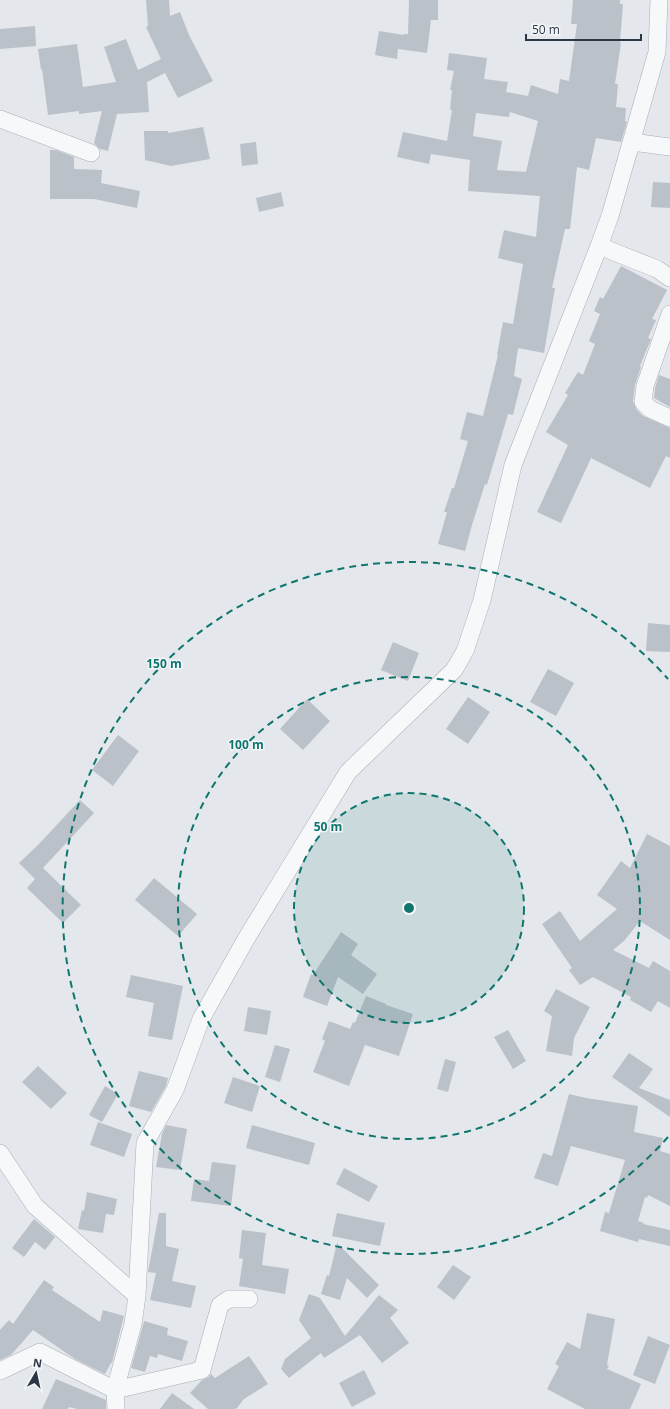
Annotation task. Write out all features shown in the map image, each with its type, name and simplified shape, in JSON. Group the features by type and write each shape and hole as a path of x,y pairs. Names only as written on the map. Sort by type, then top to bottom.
{"street":[{"path":"116,1409 115,1390 133,1324 137,1296 145,1143 175,1090 201,1019 246,939 348,772 454,670 465,651 482,600 513,464 610,216 657,52 659,0"},
{"path":"0,119 91,153"},
{"path":"632,142 670,147"},
{"path":"599,246 657,269 670,278"},
{"path":"670,314 644,386 644,402 650,409 670,418"},
{"path":"0,1153 35,1206 137,1296"},
{"path":"0,1371 40,1352 115,1390 202,1370 220,1305 229,1299 249,1299"}],"building":[{"path":"146,0 169,0 170,16 180,12 189,35 213,81 178,98 165,73 147,82 149,112 117,114 108,151 100,149 94,143 102,111 79,114 79,111 48,115 38,49 77,44 83,87 116,82 104,47 126,39 138,70 161,59 146,27 148,26"},
{"path":"409,0 438,0 438,20 431,20 427,53 398,49 397,59 375,55 379,31 404,35 408,34"},
{"path":"573,0 620,0 620,4 623,4 621,43 615,84 618,84 616,107 626,108 625,121 627,122 621,142 596,138 589,170 577,167 570,229 565,229 552,288 555,288 544,353 518,348 514,376 522,379 513,415 508,414 487,485 485,484 465,551 438,544 447,512 444,512 452,488 454,488 468,441 460,439 467,412 483,416 498,355 503,322 513,324 523,264 498,258 504,230 536,237 540,196 468,191 470,160 431,154 429,164 397,157 403,132 447,141 452,110 450,110 452,90 450,90 454,71 447,70 449,53 487,58 484,79 508,82 506,92 528,96 531,85 558,94 560,79 569,81 577,24 571,24","holes":["510,112 538,121 526,172 497,170 502,141 473,136 476,113 509,117"]},
{"path":"35,26 36,46 0,49 0,29"},
{"path":"203,127 210,159 171,166 145,160 144,131 168,131 168,133"},
{"path":"256,142 258,164 242,166 240,144"},
{"path":"50,150 56,150 74,157 74,169 102,170 101,183 140,191 137,208 94,199 50,199"},
{"path":"653,182 670,183 670,208 651,207"},
{"path":"281,192 284,206 259,212 256,198"},
{"path":"621,266 667,290 652,319 656,320 648,338 651,339 640,366 633,401 636,409 643,416 670,428 670,458 666,456 650,488 591,458 561,523 537,512 568,445 546,432 568,395 565,393 578,372 583,375 595,344 589,341 600,314 594,311 600,297 603,299"},
{"path":"659,375 670,379 670,407 654,398"},
{"path":"648,623 670,625 670,652 646,651"},
{"path":"393,642 419,653 408,681 381,670"},
{"path":"548,669 574,683 556,716 530,702"},
{"path":"468,697 490,712 468,744 446,729"},
{"path":"307,699 330,721 303,750 280,729"},
{"path":"118,735 139,751 113,786 92,770"},
{"path":"80,800 94,813 43,868 81,905 63,923 27,888 35,879 19,863"},
{"path":"647,834 670,846 670,940 640,921 624,941 613,950 649,968 653,961 670,971 670,1008 658,1001 651,1012 630,1000 631,997 593,977 580,985 569,970 572,968 542,924 560,911 580,941 617,909 597,895 621,861 630,868"},
{"path":"154,878 197,914 178,936 135,900"},
{"path":"341,932 358,944 351,955 377,974 363,994 338,977 327,1006 303,997 311,974 313,975"},
{"path":"131,975 183,986 172,1040 148,1036 154,1003 126,997"},
{"path":"556,989 590,1007 574,1038 572,1056 546,1051 552,1016 544,1011"},
{"path":"366,996 386,1005 413,1014 399,1056 365,1045 349,1086 313,1072 325,1041 322,1039 329,1021 350,1029 353,1022 355,1023"},
{"path":"248,1007 271,1011 267,1035 244,1031"},
{"path":"508,1030 526,1061 513,1069 494,1037"},
{"path":"275,1045 290,1049 280,1082 265,1077"},
{"path":"629,1053 653,1069 639,1088 670,1100 670,1117 612,1077"},
{"path":"445,1059 456,1062 448,1092 437,1089"},
{"path":"38,1066 67,1093 51,1109 22,1082"},
{"path":"139,1071 168,1078 166,1086 151,1112 129,1106"},
{"path":"233,1077 260,1086 252,1112 224,1103"},
{"path":"105,1086 118,1094 102,1122 89,1115"},
{"path":"569,1094 638,1106 634,1132 663,1138 660,1151 670,1154 670,1206 648,1195 647,1198 645,1197 638,1221 644,1223 643,1224 670,1230 670,1246 639,1239 638,1242 600,1231 605,1212 609,1213 625,1160 571,1146 558,1186 534,1178 543,1153 552,1156"},
{"path":"98,1122 132,1134 124,1157 90,1145"},
{"path":"166,1125 187,1129 180,1170 156,1167 162,1134"},
{"path":"252,1125 315,1143 309,1165 246,1148"},
{"path":"212,1162 236,1165 231,1206 191,1201 194,1179 209,1181"},
{"path":"344,1168 378,1186 369,1202 336,1184"},
{"path":"87,1192 117,1199 114,1215 106,1214 103,1233 78,1229 82,1210 84,1211"},
{"path":"159,1213 166,1213 166,1246 179,1249 172,1281 196,1286 191,1308 150,1300 156,1273 148,1272"},
{"path":"337,1213 385,1223 380,1246 332,1236"},
{"path":"34,1219 55,1237 45,1250 35,1242 24,1257 12,1248"},
{"path":"242,1230 266,1233 262,1265 289,1269 285,1294 239,1286 243,1259 239,1258"},
{"path":"337,1243 379,1285 367,1298 347,1278 340,1300 321,1294 327,1275 329,1276"},
{"path":"453,1265 471,1277 454,1300 437,1287"},
{"path":"44,1280 54,1287 52,1290 100,1322 103,1310 124,1316 112,1363 105,1374 75,1359 33,1330 11,1355 0,1360 0,1330 9,1320 13,1324"},
{"path":"309,1294 320,1298 345,1336 379,1295 398,1310 390,1318 409,1343 382,1363 360,1335 324,1358 321,1353 289,1378 281,1369 285,1359 311,1338 299,1320"},
{"path":"587,1313 615,1319 607,1365 609,1366 607,1369 641,1384 630,1409 585,1409 547,1389 559,1366 555,1364 567,1342 580,1349"},
{"path":"144,1321 168,1328 167,1335 188,1341 182,1361 158,1354 157,1358 150,1356 145,1372 131,1368"},
{"path":"648,1336 670,1345 655,1384 633,1375"},
{"path":"249,1356 268,1384 244,1399 236,1409 208,1409 190,1393 202,1380 209,1377 211,1374 215,1378"},
{"path":"364,1370 376,1394 352,1407 339,1383"},
{"path":"56,1379 106,1400 106,1409 77,1409 69,1407 68,1409 42,1409"},
{"path":"172,1393 194,1409 160,1409"}]}
